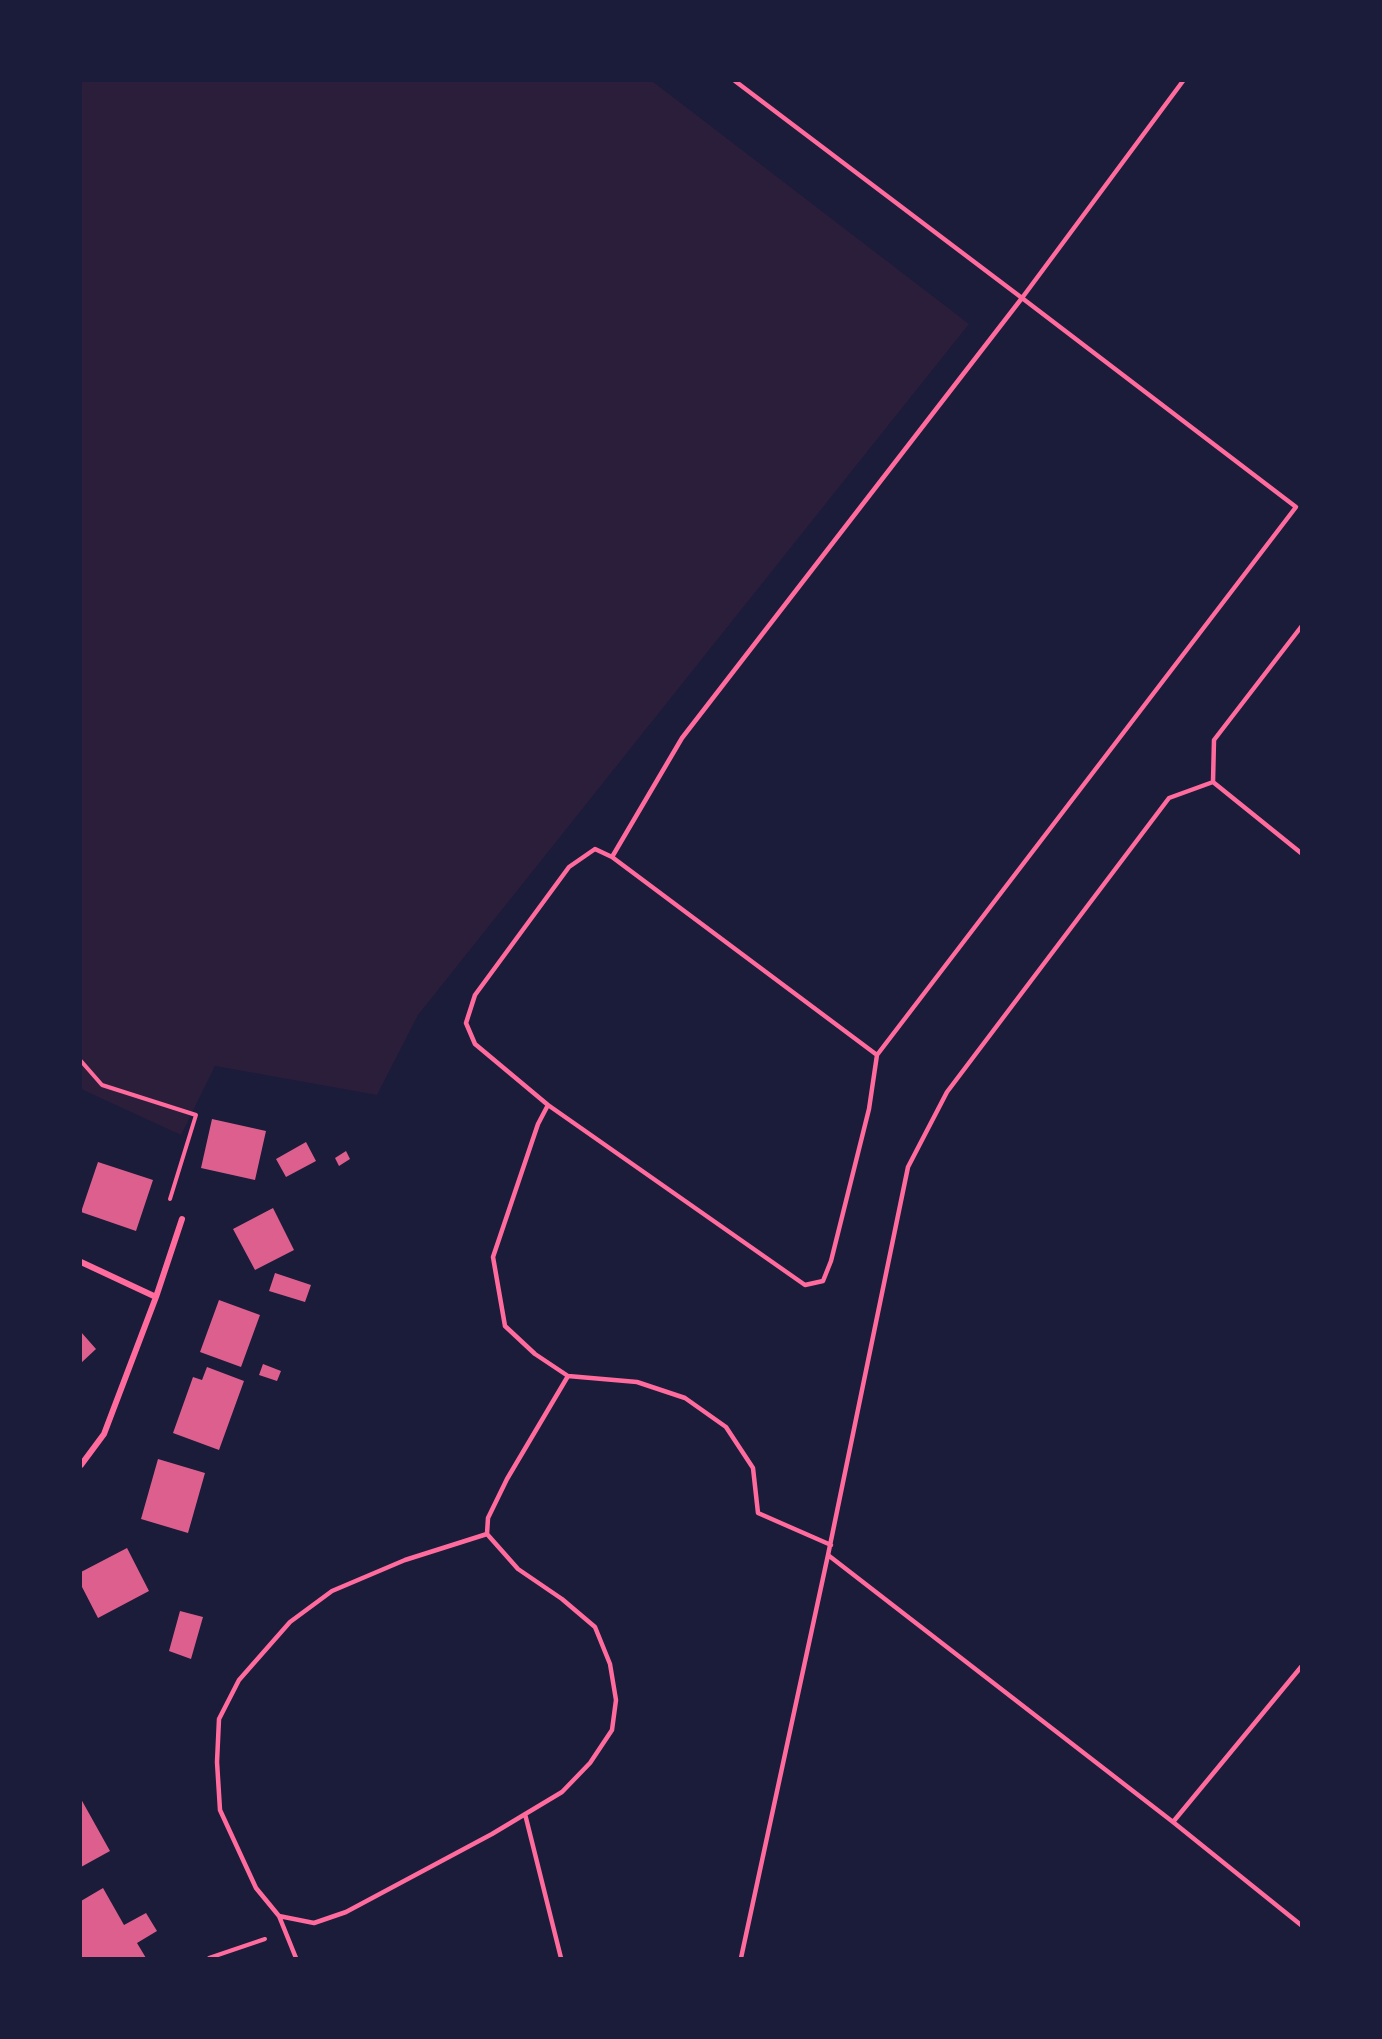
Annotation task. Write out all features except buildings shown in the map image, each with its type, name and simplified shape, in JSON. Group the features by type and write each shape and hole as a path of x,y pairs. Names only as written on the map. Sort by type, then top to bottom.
{"street":[{"path":"81,1465 104,1434 156,1297 182,1219"},
{"path":"81,1262 156,1297"}],"lane":[{"path":"736,81 1296,507"},
{"path":"612,857 682,738 1022,298 1183,81"},
{"path":"877,1055 612,857 595,849 569,867 475,995 466,1023 475,1044 548,1105 805,1285 823,1281 831,1261 869,1109 877,1055 1301,500"},
{"path":"1213,782 1214,741 1301,627"},
{"path":"1213,782 1301,853"},
{"path":"741,1958 831,1545 908,1167 947,1092 1169,798 1213,782"},
{"path":"548,1105 538,1124 493,1257 505,1326 535,1354 568,1376 637,1382 686,1398 726,1427 753,1468 758,1513 831,1545"},
{"path":"279,1916 314,1923 346,1912 525,1814 562,1792 590,1763 612,1730 616,1700 610,1664 595,1627 562,1599 518,1569 487,1534 488,1518 507,1479 568,1376"},
{"path":"296,1958 279,1916 256,1888 220,1810 217,1762 219,1719 239,1680 290,1622 332,1591 405,1560 487,1534"},
{"path":"828,1555 1173,1822 1301,1925"},
{"path":"1173,1822 1301,1667"},
{"path":"525,1814 561,1958"}],"path":[{"path":"81,1061 102,1085 196,1115 168,1203 172,1211 182,1219"},
{"path":"209,1958 286,1932"}],"shaded area":[{"path":"81,81 652,81 969,324 418,1015 377,1095 215,1066 181,1135 81,1089"}]}
